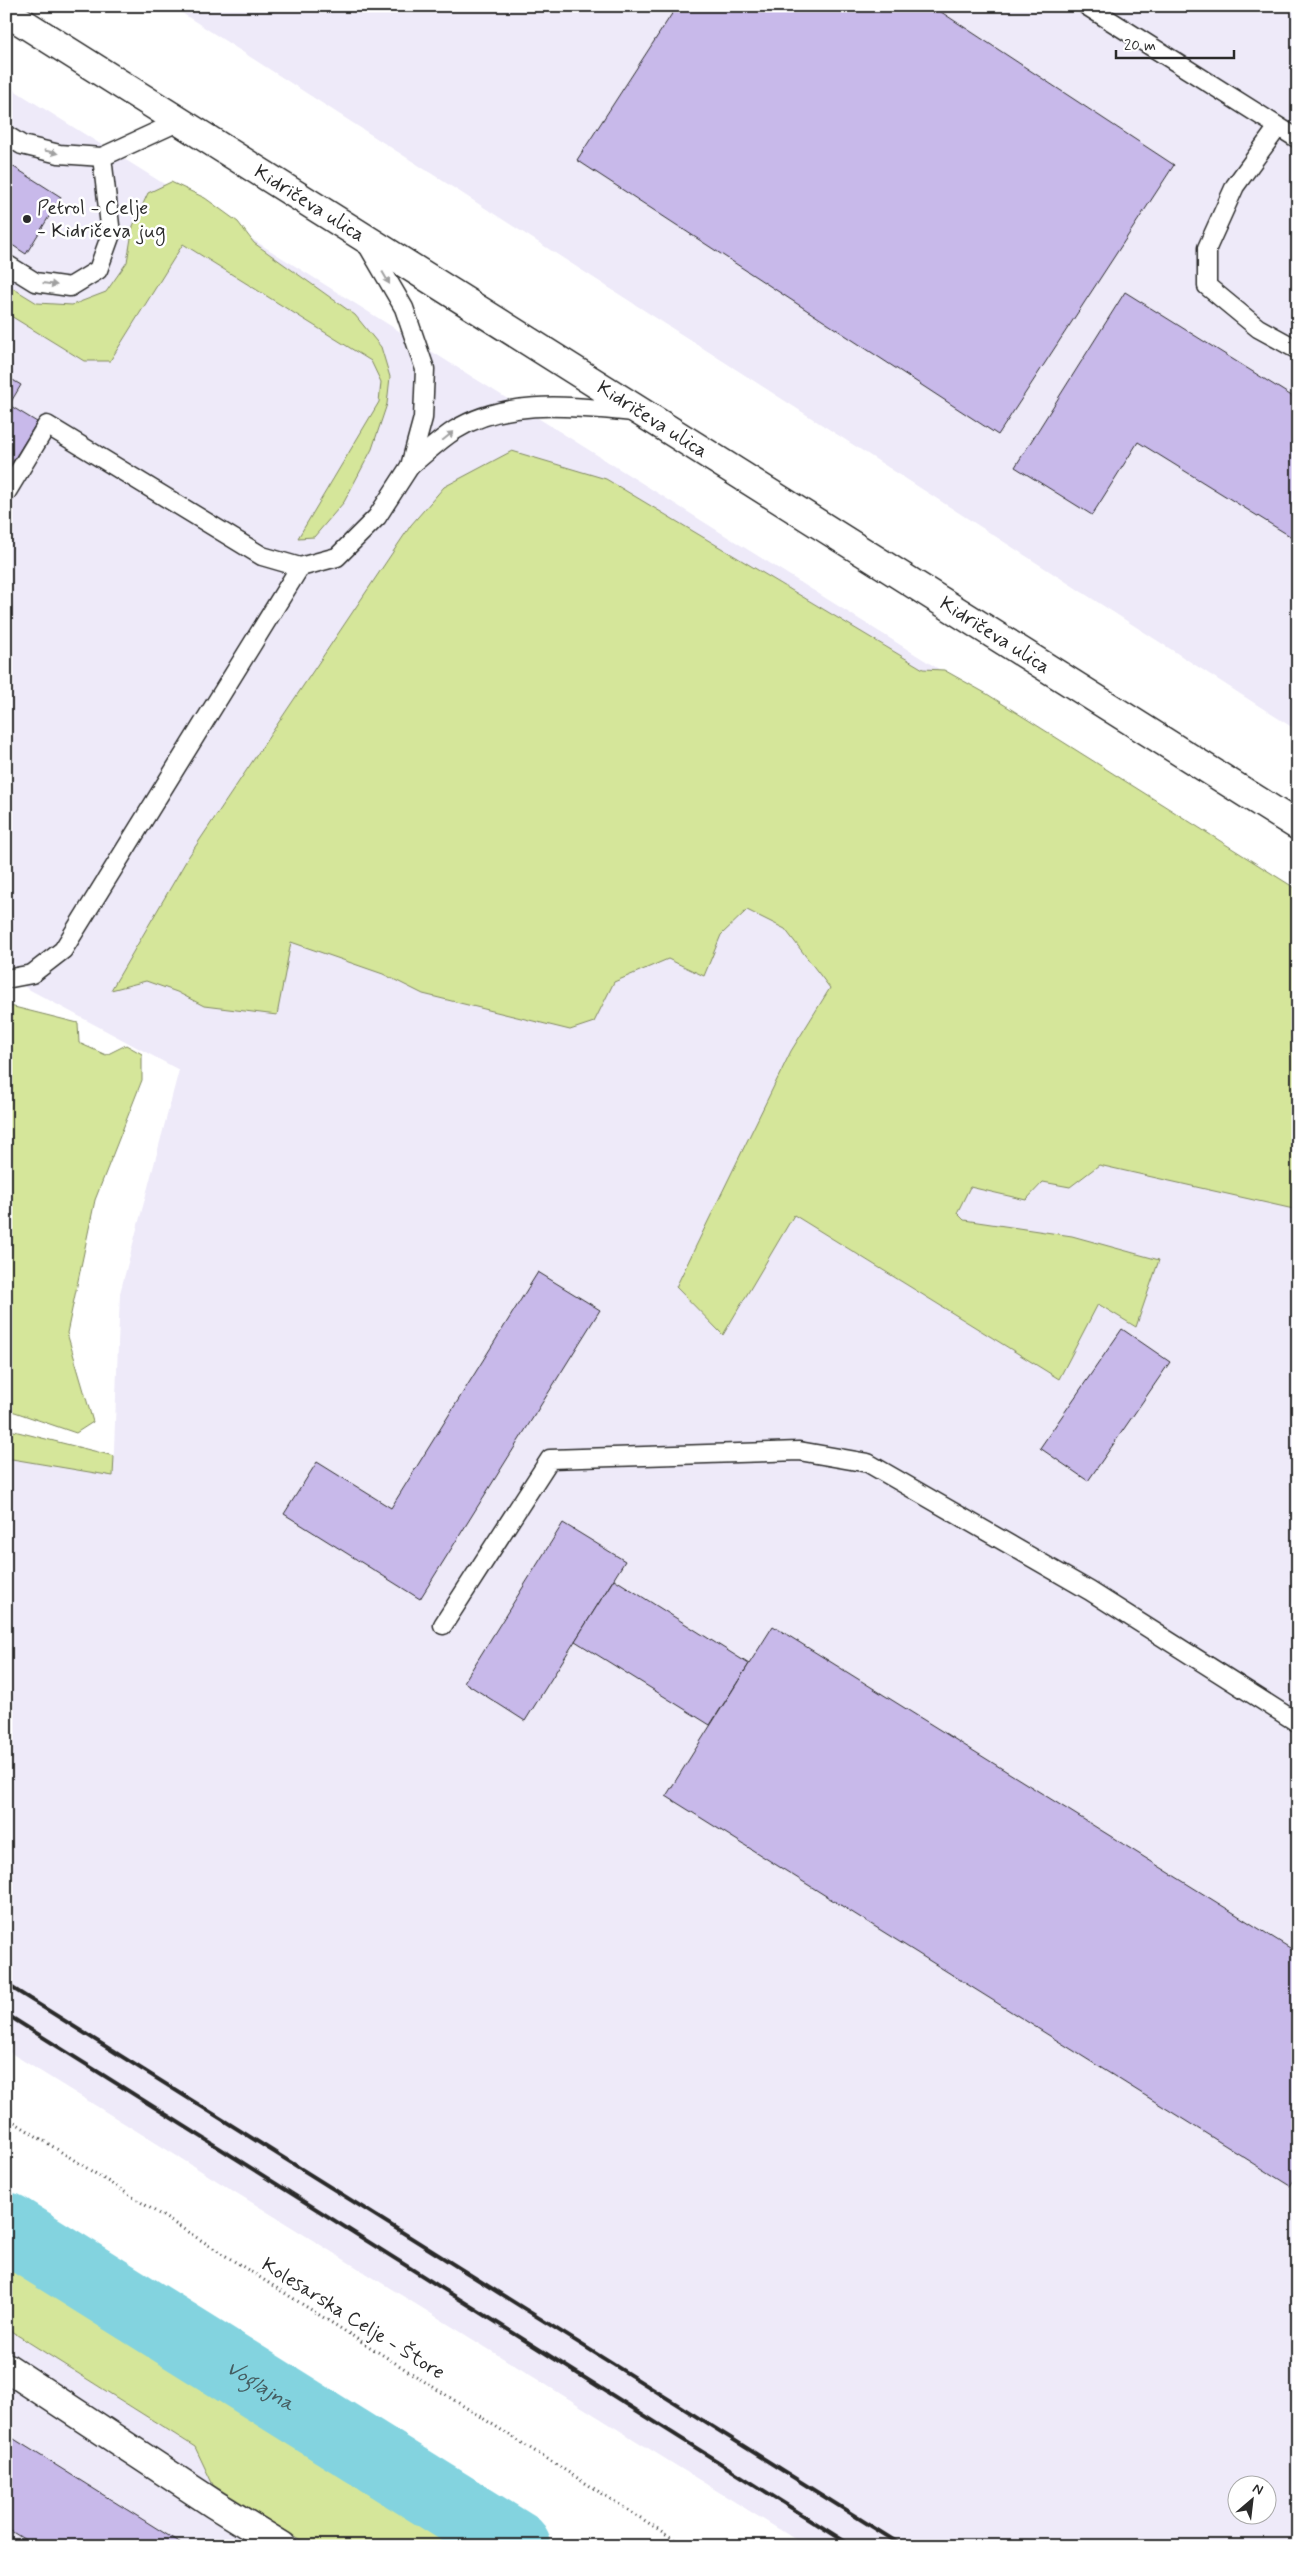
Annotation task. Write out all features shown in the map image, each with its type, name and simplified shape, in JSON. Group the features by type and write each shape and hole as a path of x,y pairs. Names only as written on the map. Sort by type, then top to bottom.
{"main road":[{"name":"Kidričeva ulica","path":"6,12 1298,826"},
{"path":"6,2367 214,2504 282,2546"}],"lane":[{"path":"1087,6 1298,139"},
{"path":"6,135 22,145 59,154 102,156 180,121"},
{"path":"1278,127 1235,186 1207,248 1207,286 1258,328 1298,350"},
{"path":"6,264 35,282 70,287 98,270 111,234 102,156"},
{"path":"6,493 47,425 262,556 300,567 337,556 377,517 410,466 424,418 425,369 404,308 362,236"},
{"path":"410,466 455,430 498,412 556,406 642,413"},
{"path":"6,979 32,974 63,950 300,567"},
{"path":"443,1625 550,1459 798,1451 868,1463 1090,1591 1298,1723"}],"path":[{"name":"Kolesarska Celje - Štore","path":"6,2117 685,2546"}],"shaded area":[{"path":"171,6 1298,6 1298,731"},
{"path":"6,85 1298,894 1298,2546 806,2546 6,2050 6,1458 113,1475 120,1293 179,1070 6,977"},
{"path":"6,2328 195,2447 213,2485 310,2546 6,2546"}],"green space":[{"path":"171,182 205,198 238,222 254,243 355,315 381,347 390,377 387,404 372,449 344,502 314,537 298,538 379,402 381,382 371,361 183,244 110,361 84,361 6,313 6,284 37,303 72,305 106,292 127,262 133,226 148,193"},
{"path":"512,451 606,479 923,669 944,670 987,694 1298,890 1298,1210 1099,1165 1070,1187 1043,1182 1026,1200 970,1187 957,1213 964,1220 1072,1236 1159,1260 1136,1327 1098,1304 1059,1379 794,1215 723,1335 676,1287 791,1051 830,988 785,929 747,910 721,935 704,976 668,959 614,982 594,1022 570,1030 423,994 383,974 291,942 277,1015 204,1006 177,992 146,981 111,990 189,856 411,525 444,487"},
{"path":"6,1005 78,1023 79,1043 106,1055 126,1045 142,1054 142,1080 95,1200 67,1333 93,1422 76,1433 6,1409"},
{"path":"6,1429 114,1456 113,1476 6,1458"},
{"path":"6,2254 120,2325 457,2546 310,2546 213,2485 195,2447 6,2328"}],"building":[{"path":"677,6 932,6 1174,165 998,435 577,160"},
{"name":"Petrol - Celje - Kidričeva jug","path":"6,162 61,197 26,254 6,241"},
{"path":"1125,292 1298,400 1298,541 1138,442 1092,515 1015,467"},
{"path":"6,376 21,385 9,405 37,422 6,473"},
{"path":"538,1272 600,1310 420,1599 284,1514 317,1462 391,1508"},
{"path":"1122,1329 1170,1362 1088,1481 1040,1448"},
{"path":"563,1523 625,1561 525,1721 464,1682"},
{"path":"614,1579 749,1664 710,1725 575,1641"},
{"path":"773,1626 1298,1953 1298,2174 1290,2186 666,1796"},
{"path":"6,2434 185,2546 35,2546 6,2528"}],"waterway":[{"name":"Voglajna","path":"6,2227 516,2546"}],"railway":[{"path":"6,1984 903,2546"},
{"path":"6,2014 852,2546"}],"place":[{"name":"Petrol - Celje - Kidričeva jug","path":"27,219"}]}
